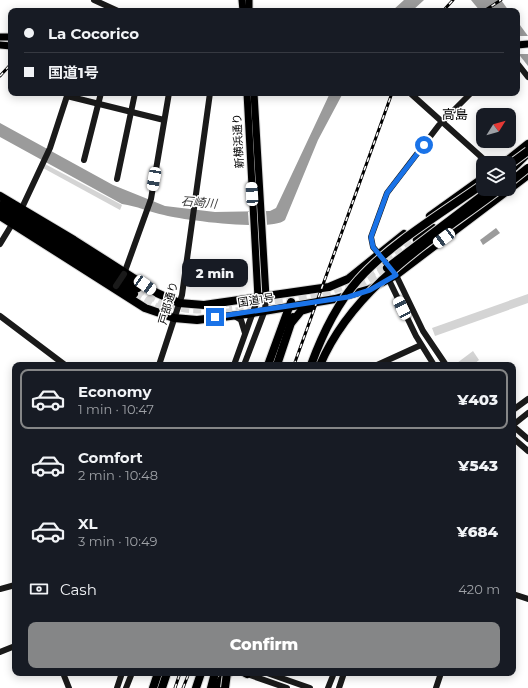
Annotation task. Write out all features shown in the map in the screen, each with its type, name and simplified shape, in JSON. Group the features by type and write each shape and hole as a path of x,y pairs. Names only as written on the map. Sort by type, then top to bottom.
{"highway":[{"path":"513,156 528,144"},
{"path":"516,160 528,152"},
{"path":"516,164 528,152"},
{"path":"516,165 528,156"},
{"path":"516,171 528,162"},
{"path":"516,176 528,168"},
{"name":"国道1号","path":"0,202 17,216 146,308 174,318 197,320 254,313 348,297 370,290 396,275 528,175"},
{"name":"国道1号","path":"0,210 17,216 124,273 157,293 179,303 204,305 329,288 338,284 348,279 378,254 476,183"},
{"path":"312,362 324,333 336,310 352,288 377,262 476,189"},
{"path":"426,225 476,193"},
{"name":"国道1号","path":"0,196 17,216 136,291"},
{"path":"477,196 419,242 487,196"},
{"path":"322,362 332,336 341,321 370,285 398,258 482,196"},
{"path":"322,362 345,321 375,286 491,196"},
{"name":"国道1号","path":"0,216 17,216"},
{"path":"269,362 289,306 302,292"},
{"path":"292,322 297,313 303,309 335,303 348,297"},
{"path":"278,362 299,305"},
{"path":"153,688 157,676"},
{"path":"162,688 166,676"},
{"path":"192,688 196,676"},
{"path":"196,688 200,676"},
{"path":"202,688 206,676"},
{"path":"211,688 214,676"},
{"path":"218,688 221,680 225,676"},
{"path":"225,688 227,676"}],"main road":[{"name":"新横浜通り","path":"247,96 257,211"},
{"name":"新横浜通り","path":"254,96 257,211"},
{"path":"257,211 262,298"}],"street":[{"path":"94,0 111,8"},
{"path":"520,67 528,77"},
{"path":"0,244 17,216 43,164 50,148 67,96"},
{"path":"71,96 164,120"},
{"path":"84,160 100,96"},
{"path":"117,179 134,96"},
{"path":"115,287 124,273 147,212 168,96"},
{"name":"戸部通り","path":"160,362 179,303 195,209 210,96"},
{"path":"413,96 480,156"},
{"path":"444,362 426,336 396,275 373,247 371,237 384,198 443,122 468,96"},
{"path":"378,254 421,345 432,362"},
{"path":"245,362 265,310 262,298"},
{"path":"235,362 245,334 262,298"},
{"path":"233,315 241,320 245,334"},
{"path":"0,316 61,362"},
{"path":"384,362 421,345"},
{"path":"410,350 419,351 428,356"},
{"path":"516,408 528,399"},
{"path":"516,423 528,413"},
{"path":"516,428 528,439"},
{"path":"516,441 528,451"},
{"path":"0,589 12,586"},
{"path":"516,595 528,600"},
{"path":"0,652 12,647"},
{"path":"64,676 69,688"},
{"path":"117,688 121,676"},
{"path":"126,688 131,676"},
{"path":"254,676 287,688"},
{"path":"277,676 310,688"},
{"path":"328,688 333,676"},
{"path":"339,688 343,676"},
{"path":"436,688 440,676"}],"shaded area":[{"path":"404,0 424,0 415,8 395,8"},
{"path":"471,0 501,0 507,8 478,8"},
{"path":"520,25 528,36 528,66 520,56"},
{"path":"329,96 341,96 318,140 285,220 263,225 207,222 159,214 122,204 0,137 0,123 113,185 165,206 215,212 270,211 276,208"},
{"path":"45,164 122,205 120,210 43,168"},
{"path":"496,228 500,233 483,245 480,240"},
{"path":"528,294 528,303 435,336 432,328"},
{"path":"473,351 479,360 477,362 458,362"}],"pier":[{"path":"520,36 528,36 528,54 520,54"},
{"path":"266,211 267,225 249,226 248,212"}],"tunnel":[{"path":"251,304 322,293 345,286 373,272 417,240"},
{"path":"348,292 393,265"},
{"path":"138,288 162,301 183,308 205,309 232,307"},
{"path":"134,294 169,313"},
{"path":"224,313 260,308"}],"railway":[{"path":"446,8 453,0"},
{"path":"489,8 501,0"},
{"path":"0,76 8,67"},
{"path":"295,362 391,96"},
{"path":"175,688 179,676"},
{"path":"183,688 188,676"}],"district":[{"name":"高島","path":"455,114"}],"route":[{"path":"215,317 247,314 348,297 370,290 396,275 373,247 371,237 384,198 424,145"}],"water label":[{"name":"石崎川","path":"199,202"}]}
